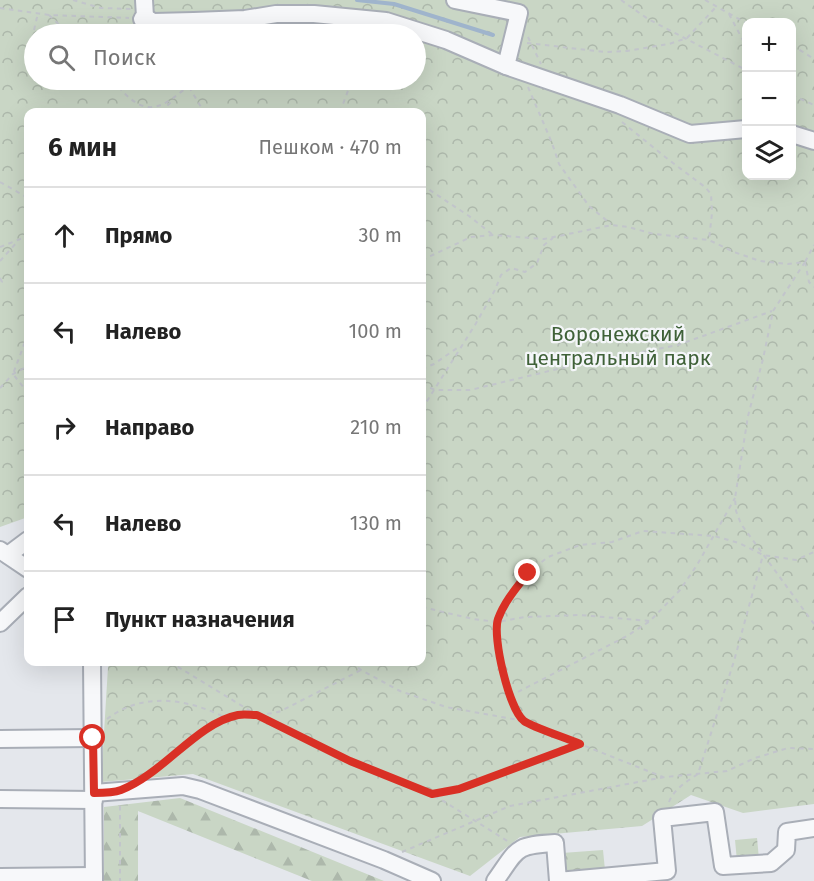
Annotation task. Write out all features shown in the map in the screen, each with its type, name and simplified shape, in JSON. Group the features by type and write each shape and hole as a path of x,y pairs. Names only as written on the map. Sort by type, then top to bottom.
{"street":[{"path":"455,0 519,13 520,39 514,68"},
{"path":"144,17 245,19 276,14 304,14 386,21 396,24"},
{"path":"426,33 514,68 620,105 690,134 742,129"},
{"path":"796,135 814,141"},
{"path":"24,542 4,553 24,566"},
{"path":"0,623 24,600"},
{"path":"0,877 94,878 92,666"},
{"path":"0,739 93,738"},
{"path":"0,799 94,797 120,791 183,786 200,790 384,860 432,881"},
{"path":"495,881 519,848 528,844 555,843 558,881 667,871 662,819 715,812 723,866 771,863 786,850 787,832 814,828"}],"path":[{"path":"73,0 144,17"},
{"path":"621,0 648,19 742,67"},
{"path":"705,0 742,20"},
{"path":"520,39 533,44 605,52 651,48 687,38 716,7"},
{"path":"0,8 49,15 144,17"},
{"path":"35,24 38,13"},
{"path":"729,14 742,37"},
{"path":"49,15 58,24"},
{"path":"520,39 533,44 541,65"},
{"path":"796,47 814,58"},
{"path":"514,68 552,142 559,164 589,206 612,225"},
{"path":"122,90 131,100 146,108 162,105 175,97"},
{"path":"165,108 183,90"},
{"path":"190,90 202,108"},
{"path":"342,108 348,90"},
{"path":"796,97 814,105"},
{"path":"617,118 698,181 711,194 712,213 709,240"},
{"path":"0,182 24,196"},
{"path":"426,188 493,235"},
{"path":"426,258 471,237 493,235 544,239 612,225 628,226 654,234 709,240 760,261 788,264 805,262"},
{"path":"426,403 487,304 501,275 511,268 525,272 537,262 544,245 555,237"},
{"path":"0,247 24,238"},
{"path":"0,261 20,239"},
{"path":"814,245 773,310 748,416 735,498 736,512 741,524 814,624"},
{"path":"805,262 809,282 814,287"},
{"path":"0,278 2,282 0,283"},
{"path":"426,386 435,390 470,390 566,367 678,345 773,310"},
{"path":"13,374 24,345"},
{"path":"426,367 462,345"},
{"path":"0,388 13,374 24,368"},
{"path":"13,374 24,388"},
{"path":"510,696 627,636 650,621 680,590 735,498"},
{"path":"524,721 510,696 503,676 497,622 506,602 528,573 548,557 580,545 612,542 643,531 714,536 739,543 763,555 796,560 814,552"},
{"path":"662,819 671,797 682,784 698,774 734,661 763,555"},
{"path":"426,608 472,619 497,622 580,615 650,621"},
{"path":"177,666 257,715 350,761 432,794 519,848"},
{"path":"356,666 400,692 446,707 524,721 665,777"},
{"path":"146,777 203,733 227,719 240,715 270,715 281,711 361,670"},
{"path":"93,738 108,718 126,708 149,701 173,701 207,708 227,719"},
{"path":"432,794 459,789 580,744"},
{"path":"384,860 510,806 665,777 727,771 755,758 788,748 814,748"},
{"path":"120,791 120,881"}],"green space":[{"name":"Воронежский центральный парк","path":"0,0 814,0 814,804 743,813 691,795 642,826 520,837 470,876 193,774 101,782 109,666 426,666 426,108 24,108 24,518 0,527"},
{"path":"180,798 384,881 312,881 138,811 138,881 104,881 104,807"},
{"path":"757,838 759,859 737,861 735,840"},
{"path":"603,850 605,870 563,873 562,853"}],"waterway":[{"path":"357,0 394,4 493,35"}],"route":[{"path":"93,738 94,793 120,791 154,772 203,733 227,719 240,715 257,715 350,761 432,794 459,789 580,744 524,721 510,696 503,676 497,622 506,602 528,573"}]}
